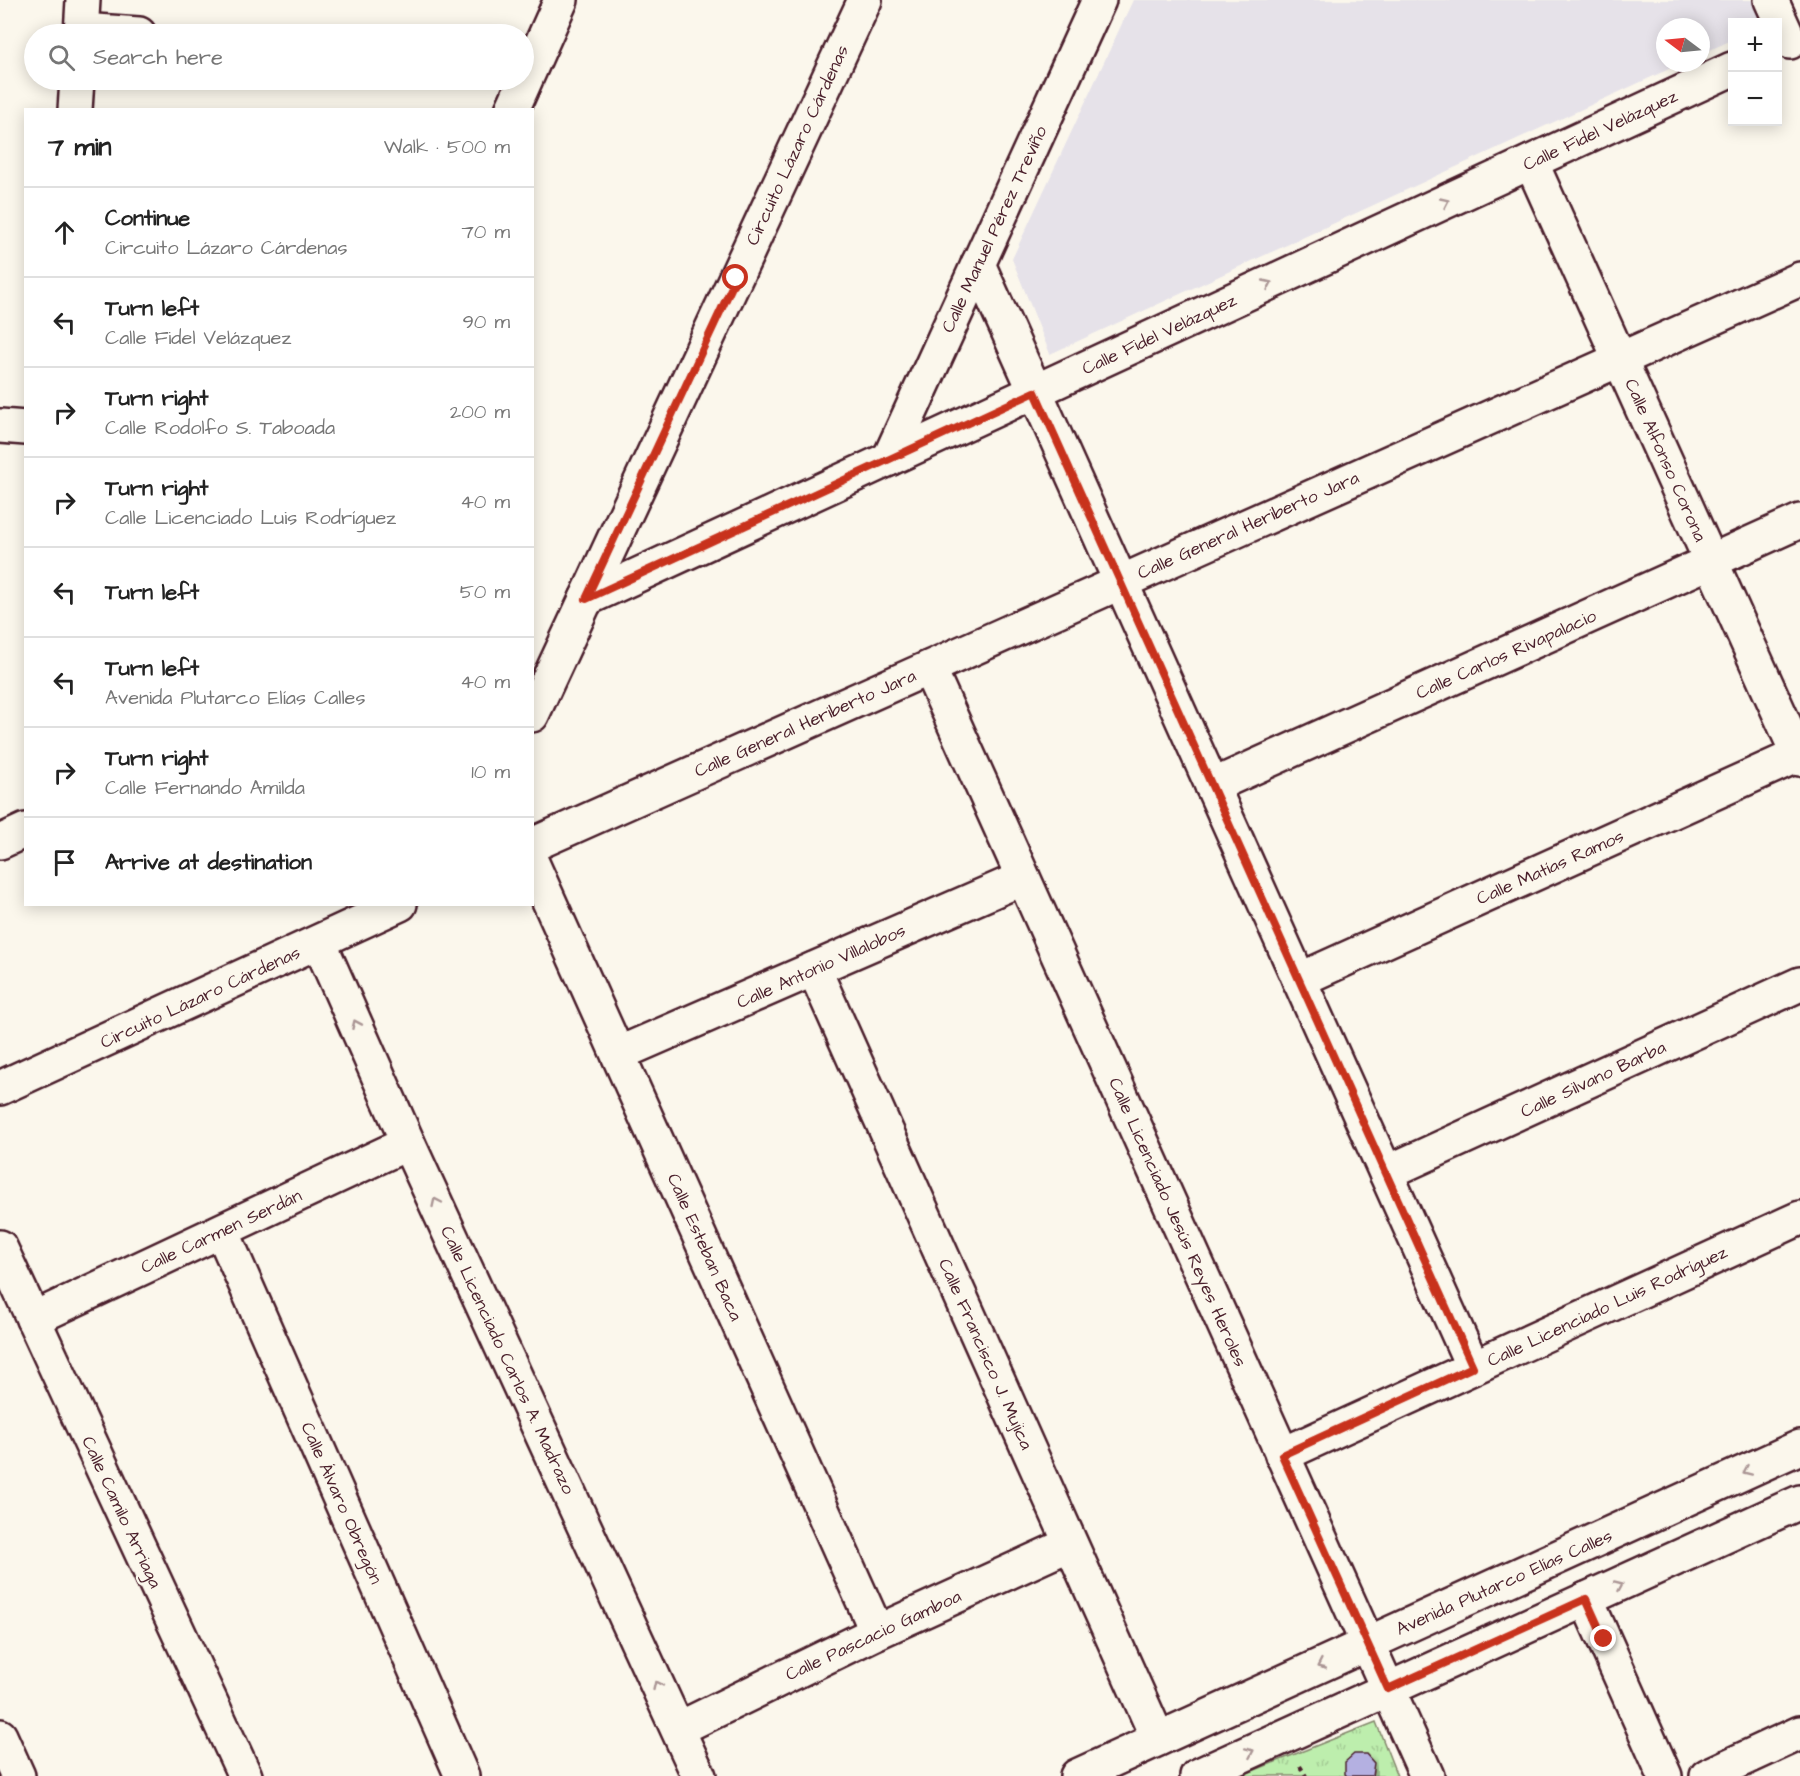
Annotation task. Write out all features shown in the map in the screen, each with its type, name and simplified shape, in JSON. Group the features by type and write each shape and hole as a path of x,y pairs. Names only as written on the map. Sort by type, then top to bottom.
{"street":[{"path":"534,50 561,0"},
{"name":"Circuito Lázaro Cárdenas","path":"534,711 865,0"},
{"name":"Calle Manuel Pérez Treviño","path":"890,459 1099,0"},
{"path":"1771,0 1789,42"},
{"name":"Calle Fidel Velázquez","path":"586,599 1728,71"},
{"path":"75,108 76,90"},
{"path":"513,108 519,90"},
{"name":"Calle Alfonso Corona","path":"1531,162 1799,756"},
{"path":"978,264 1473,1367"},
{"name":"Calle General Heriberto Jara","path":"534,844 1800,279"},
{"path":"0,426 24,428"},
{"name":"Calle Carlos Rivapalacio","path":"1212,786 1800,521"},
{"name":"Calle Licenciado Jesús Reyes Heroles","path":"929,668 1427,1776"},
{"name":"Calle Matías Ramos","path":"1299,980 1799,756"},
{"name":"Calle Esteban Baca","path":"534,867 877,1632"},
{"name":"Calle Antonio Villalobos","path":"618,1054 1023,878"},
{"name":"Circuito Lázaro Cárdenas","path":"0,1089 396,906"},
{"name":"Calle Licenciado Carlos A. Madrazo","path":"319,942 408,1143 699,1776"},
{"name":"Calle Francisco J. Mujica","path":"814,969 1158,1739"},
{"name":"Calle Silvano Barba","path":"1386,1173 1800,984"},
{"name":"Calle Carmen Serdán","path":"33,1319 408,1143"},
{"name":"Calle Licenciado Luis Rodríguez","path":"1282,1455 1800,1218"},
{"name":"Calle Álvaro Obregón","path":"222,1231 462,1776"},
{"name":"Calle Camilo Arriaga","path":"0,1247 245,1776"},
{"name":"Avenida Plutarco Elías Calles","path":"1077,1776 1800,1447"},
{"path":"1197,1776 1800,1502"},
{"name":"Calle Pascacio Gamboa","path":"678,1729 877,1632 1070,1544"},
{"path":"1586,1599 1665,1776"},
{"path":"1707,1776 1800,1733"},
{"path":"0,1736 18,1776"}],"shaded area":[{"path":"1133,0 1755,0 1763,18 1728,18 1728,42 1710,50 1710,18 1656,18 1656,72 1662,72 1050,354 1012,259"}],"green space":[{"path":"1376,1722 1397,1776 1240,1776"}],"building":[{"path":"1354,1754 1366,1754 1374,1763 1372,1776 1347,1776 1345,1774 1345,1762"}],"route":[{"path":"736,278 586,599 1035,392 1473,1367 1282,1455 1388,1689 1586,1599 1604,1639"}]}
